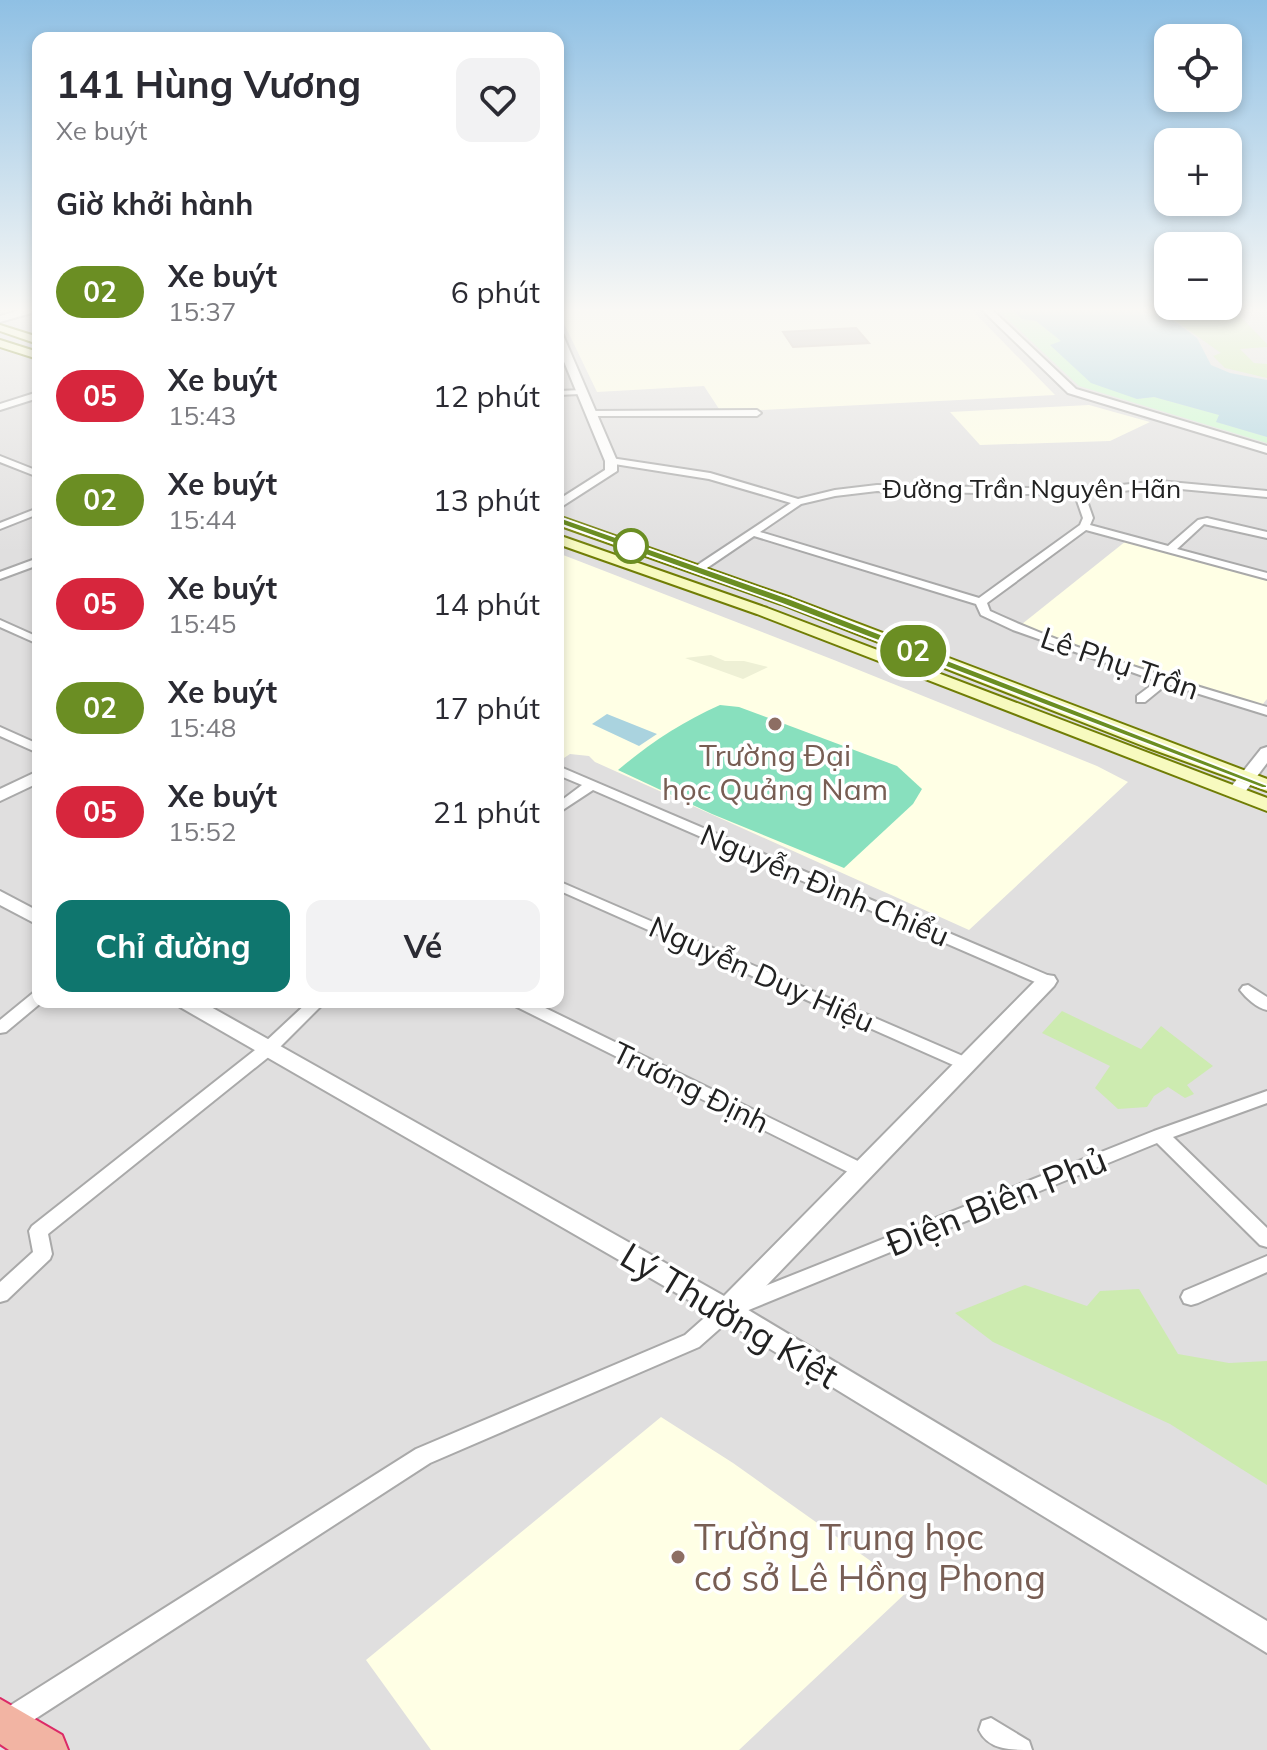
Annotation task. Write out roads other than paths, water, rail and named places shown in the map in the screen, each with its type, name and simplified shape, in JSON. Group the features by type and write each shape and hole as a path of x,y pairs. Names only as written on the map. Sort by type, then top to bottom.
{"highway":[{"path":"3,1721 47,1750"}],"main road":[{"path":"564,522 1267,785"},
{"path":"564,541 762,611 1267,805"}],"street":[{"path":"1071,390 1267,450"},
{"path":"564,393 580,392 611,461 611,471 564,501"},
{"path":"0,407 32,397"},
{"path":"592,414 757,413"},
{"path":"0,459 32,472"},
{"path":"611,461 710,476 798,502"},
{"name":"Đường Trần Nguyên Hãn","path":"798,502 835,493 877,488 1079,492 1159,484 1267,494"},
{"path":"754,533 981,602 1084,527 1088,518 1079,492"},
{"path":"697,570 798,502"},
{"path":"0,526 32,513"},
{"path":"1170,550 1201,522 1207,521 1267,535"},
{"path":"1084,527 1267,576"},
{"path":"0,576 32,563"},
{"name":"Lê Phụ Trần","path":"981,602 985,613 994,619 1165,680 1267,711"},
{"path":"0,623 32,638"},
{"path":"1141,699 1165,680"},
{"path":"0,731 32,746"},
{"path":"1236,792 1267,752"},
{"name":"Nguyễn Đình Chiểu","path":"564,772 1047,981"},
{"path":"0,796 32,779"},
{"path":"564,805 592,784"},
{"name":"Nguyễn Duy Hiệu","path":"564,888 966,1064"},
{"path":"0,897 32,916"},
{"path":"727,1310 1047,981"},
{"path":"1248,990 1267,1005"},
{"path":"0,1028 32,1002"},
{"name":"Lý Thường Kiệt","path":"198,1008 727,1310 1267,1638"},
{"path":"0,1294 43,1254 38,1231 270,1047 311,1008"},
{"name":"Trương Định","path":"532,1008 862,1171"},
{"name":"Điện Biên Phủ","path":"3,1721 423,1456 692,1341 727,1310 1160,1135 1267,1097"},
{"path":"1160,1135 1267,1240"},
{"path":"1191,1297 1267,1264"},
{"path":"991,1730 1020,1750"}],"water":[{"path":"1110,390 1267,390 1267,437 1216,422 1219,415 1154,397 1137,399"},
{"path":"607,714 657,734 639,746 592,724"}],"place":[{"name":"Trường Đại học Quảng Nam","path":"775,724"},
{"name":"Trường Trung học cơ sở Lê Hồng Phong","path":"678,1557"}]}
